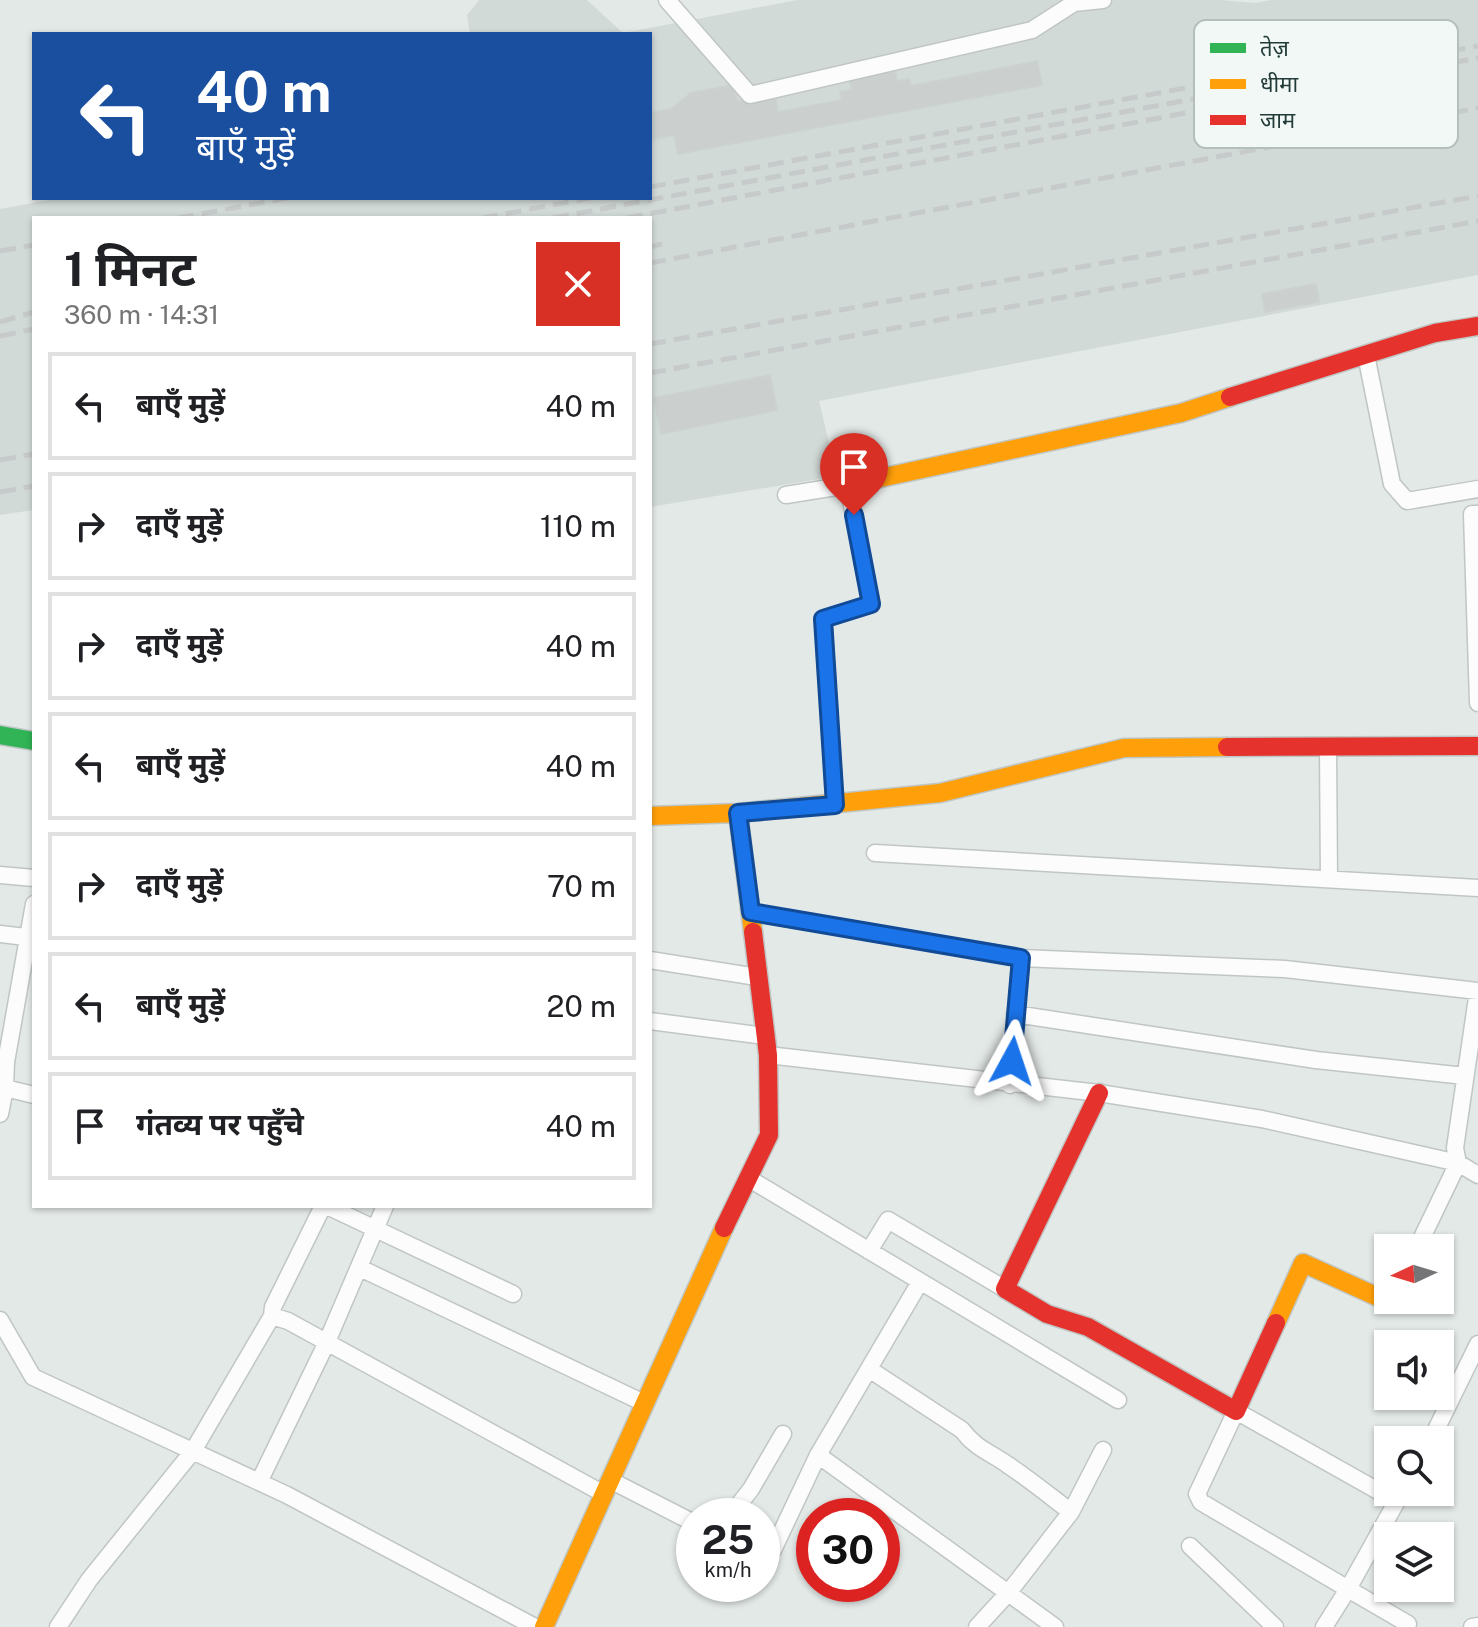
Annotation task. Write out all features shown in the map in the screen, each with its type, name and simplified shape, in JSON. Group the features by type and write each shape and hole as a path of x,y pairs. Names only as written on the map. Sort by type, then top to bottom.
{"street":[{"path":"667,0 750,95 1032,30 1073,2 1103,0"},
{"path":"786,495 848,485 1181,413 1435,333 1478,326"},
{"path":"1366,355 1392,484 1407,501 1472,490 1478,703"},
{"path":"835,805 823,619 871,604 848,485"},
{"path":"0,735 32,741"},
{"path":"652,816 738,813 940,793 1124,748 1478,746"},
{"path":"1328,749 1329,879"},
{"path":"544,1627 769,1135 767,1046 738,813"},
{"path":"875,853 1478,888"},
{"path":"0,875 32,878"},
{"path":"751,912 1021,958 1285,969 1478,991 1455,1148 1458,1163 1424,1234"},
{"path":"0,934 31,938 6,1062 0,1114"},
{"path":"1010,1085 1021,958"},
{"path":"652,960 757,977"},
{"path":"1015,1014 1316,1060 1465,1076"},
{"path":"652,1021 767,1046 1010,1085 1099,1093 1262,1119 1458,1163 1478,1175"},
{"path":"5,1088 32,1095"},
{"path":"1005,1289 1099,1093"},
{"path":"748,1178 1118,1400"},
{"path":"58,1627 89,1580 193,1451 272,1316 273,1307 324,1208"},
{"path":"329,1208 513,1294"},
{"path":"259,1482 326,1344 384,1208"},
{"path":"869,1251 888,1220 1047,1314 1088,1327 1374,1489"},
{"path":"1374,1295 1303,1263 1197,1494 1201,1502 1408,1624"},
{"path":"360,1268 644,1403"},
{"path":"780,1535 818,1455 920,1282"},
{"path":"272,1316 288,1321 326,1344 607,1487 676,1516"},
{"path":"0,1320 33,1377 259,1482 535,1627"},
{"path":"1438,1426 1478,1344"},
{"path":"869,1369 962,1430 980,1448 1005,1462 1071,1512"},
{"path":"744,1498 783,1434"},
{"path":"977,1627 1009,1592 1071,1512 1103,1450"},
{"path":"818,1455 1055,1627"},
{"path":"1324,1627 1394,1506"},
{"path":"1190,1546 1275,1627"}],"shaded area":[{"path":"479,0 587,0 622,32 470,32 467,15"},
{"path":"797,0 1221,0 1255,3 1271,0 1478,0 1478,275 819,401 837,476 652,507 652,216 32,216 32,510 0,515 0,209 49,200 652,200 652,32 628,32"}],"building":[{"path":"892,56 897,81 909,79 911,86 1037,61 1042,85 678,154 674,135 652,140 652,113 671,109 691,93 734,85 737,101 775,94 778,112 842,100 840,92 852,90 847,65"},
{"path":"1316,284 1319,302 1265,312 1262,294"},
{"path":"770,375 777,410 661,434 654,398"}],"railway":[{"path":"1458,50 1478,46"},
{"path":"1458,62 1478,58"},
{"path":"652,187 1194,86"},
{"path":"652,200 1194,99"},
{"path":"1458,112 1478,108"},
{"path":"638,216 1194,111"},
{"path":"652,263 1264,148"},
{"path":"652,344 1478,196"},
{"path":"189,216 276,200"},
{"path":"493,216 579,200"},
{"path":"564,216 650,200"},
{"path":"652,373 1478,221"},
{"path":"652,246 662,244"},
{"path":"0,251 32,245"},
{"path":"0,322 32,313"},
{"path":"0,336 32,329"},
{"path":"0,460 32,454"},
{"path":"0,492 32,486"}],"traffic: fast":[{"path":"0,735 32,741"}],"traffic: slow":[{"path":"848,485 1181,413 1230,397"},
{"path":"738,813 940,793 1124,748 1227,747"},
{"path":"652,816 738,813 753,932"},
{"path":"544,1627 724,1228"},
{"path":"1276,1323 1303,1263 1374,1295"}],"traffic: jam":[{"path":"1230,397 1435,333 1478,326"},
{"path":"1227,747 1478,746"},
{"path":"724,1228 769,1135 768,1055 753,932"},
{"path":"1099,1093 1005,1289 1047,1314 1088,1327 1236,1411 1276,1323"}],"route":[{"path":"854,515 871,604 823,619 835,805 738,813 751,912 1021,958 1012,1061"}]}
